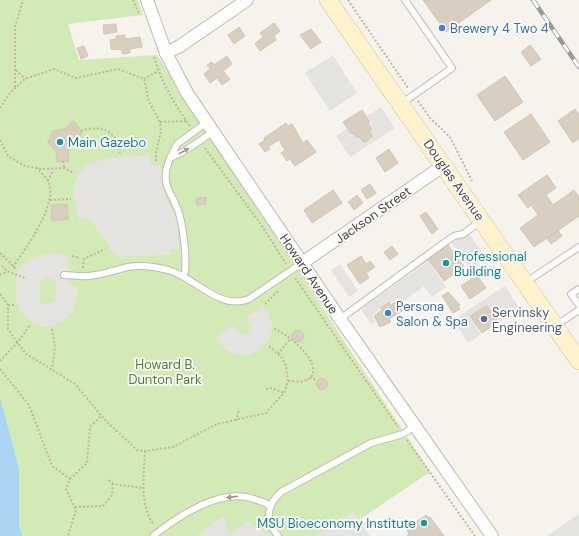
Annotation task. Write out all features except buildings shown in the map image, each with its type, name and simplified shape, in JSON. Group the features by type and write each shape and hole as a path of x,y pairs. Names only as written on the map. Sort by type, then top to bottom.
{"street":[{"name":"Howard Avenue","path":"147,0 166,53 187,93 340,319 492,536"},
{"path":"166,53 180,46 247,0"},
{"name":"Douglas Avenue","path":"328,0 408,100 443,166 579,361"},
{"name":"Jackson Street","path":"302,263 443,166"}],"lane":[{"path":"405,0 452,68 408,100"},
{"path":"184,275 185,263 180,217 166,184 166,170 170,158 178,144 209,127"},
{"path":"170,158 183,152 209,127"},
{"path":"340,319 454,236 463,234 482,220"},
{"path":"525,283 579,247"},
{"path":"64,275 89,276 138,266 169,270 184,275 221,298 241,302 249,299 302,263"},
{"path":"579,289 571,294 579,305"},
{"path":"555,326 579,310"},
{"path":"278,536 268,519 270,505 281,492 371,443 402,434 415,426"},
{"path":"154,536 185,514 212,501 235,496 246,497 270,505"}],"path":[{"path":"15,87 16,27 23,0"},
{"path":"348,0 408,100 450,137 473,182"},
{"path":"0,108 15,87 25,79 54,69 76,78 118,69 144,79"},
{"path":"15,70 25,79"},
{"path":"144,79 158,71 186,121 160,122"},
{"path":"144,79 149,102 160,122 161,131 156,153 156,164"},
{"path":"81,131 94,127 104,129 116,139 120,153"},
{"path":"0,140 8,156 25,166 53,169 64,168 74,173"},
{"path":"203,144 262,226 295,278 402,434 475,536"},
{"path":"63,161 64,168"},
{"path":"37,168 48,181"},
{"path":"13,267 39,226 50,200 48,181 53,169"},
{"path":"50,200 71,199"},
{"path":"82,271 84,259 105,249"},
{"path":"0,253 16,269"},
{"path":"72,256 80,258"},
{"path":"2,266 7,271 26,279"},
{"path":"0,276 7,271"},
{"path":"290,281 295,278"},
{"path":"266,304 281,288"},
{"path":"0,294 8,305 8,329 25,353 75,384 101,415 137,450 145,451 173,447 217,424 236,421 266,413 284,393 288,381 286,366 278,354 269,346"},
{"path":"8,305 16,305"},
{"path":"0,361 18,342 30,325"},
{"path":"274,328 295,341 308,356 313,369 310,377 302,382 288,381"},
{"path":"52,329 55,347 52,369"},
{"path":"278,354 290,338"},
{"path":"0,369 29,405 52,466 70,479"},
{"path":"310,377 317,381"},
{"path":"266,389 272,388 284,393"},
{"path":"236,421 239,409"},
{"path":"68,536 76,510 66,489 70,479 87,463 90,428 101,415"},
{"path":"145,451 143,488 149,519 154,525"},
{"path":"109,480 113,484 143,488"},
{"path":"75,507 103,506 112,495 113,484"}],"green space":[{"name":"Howard B. Dunton Park","path":"0,0 138,0 143,15 68,24 79,60 157,55 430,472 335,536 23,536 19,525 19,468 0,397"}],"shaded area":[{"path":"333,55 357,93 330,111 305,73"},
{"path":"381,107 395,128 350,157 336,136 347,129 351,136 353,134 357,139 359,138 363,144 374,136 370,131 373,129 370,123 372,122 367,116"},
{"path":"150,155 150,165 160,165 163,190 178,224 179,249 170,249 170,255 116,256 88,217 79,220 74,198 74,186 78,175 85,166 107,158"},
{"path":"468,232 486,258 474,266 472,263 468,266 452,243"},
{"path":"54,253 68,256 67,265 71,270 68,284 78,287 77,300 72,313 63,321 48,327 34,324 19,310 16,297 16,275 24,263 38,256","holes":["48,277 56,283 55,301 46,305 42,304 39,300 40,282"]},
{"path":"427,259 446,287 432,297 424,286 401,303 397,299 391,303 389,301 372,316 375,321 371,324 361,309 414,271 413,269"},
{"path":"340,264 358,291 349,297 331,270"},
{"path":"505,286 520,309 500,322 487,304 469,316 481,334 468,343 453,320"},
{"path":"264,307 270,316 272,328 269,341 261,349 249,355 235,354 224,348 216,338 233,325 241,336 248,334 251,326 246,317"},
{"path":"353,512 370,536 315,536"},
{"path":"579,514 579,536 547,536"},
{"path":"222,517 228,520 225,526 227,532 231,533 247,521 269,536 196,536"}],"water":[{"path":"0,397 19,468 19,525 23,536 0,536"}],"railway":[{"path":"533,0 579,67"}],"place":[{"name":"Brewery 4 Two 4","path":"442,28"},
{"name":"Main Gazebo","path":"60,142"},
{"name":"Professional Building","path":"446,263"},
{"name":"Persona Salon & Spa","path":"388,313"},
{"name":"Servinsky Engineering","path":"484,319"},
{"name":"MSU Bioeconomy Institute","path":"424,523"}]}
